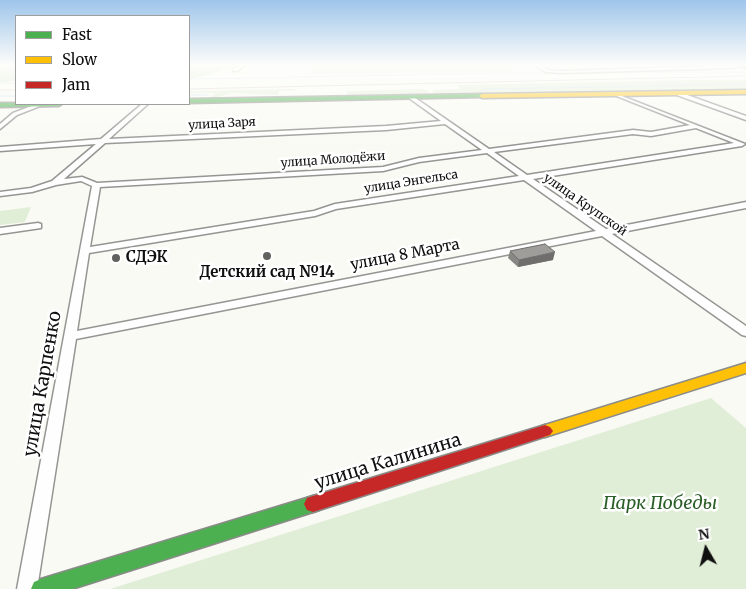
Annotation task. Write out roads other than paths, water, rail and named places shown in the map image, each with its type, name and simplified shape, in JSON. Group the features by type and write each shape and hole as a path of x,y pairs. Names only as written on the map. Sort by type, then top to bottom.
{"main road":[{"path":"190,101 746,92"},
{"path":"0,105 15,105"},
{"name":"улица Калинина","path":"41,589 746,368"}],"street":[{"path":"676,93 746,118"},
{"path":"616,94 744,144"},
{"name":"улица Крупской","path":"411,97 522,177 746,332"},
{"path":"0,115 15,114 39,105"},
{"path":"54,183 145,105"},
{"path":"0,127 15,114"},
{"name":"улица Заря","path":"0,149 103,141 386,128 444,122"},
{"name":"улица Молодёжи","path":"3,193 32,190 54,183 82,179 96,185 383,169 419,160 633,132 651,134 697,126"},
{"name":"улица Энгельса","path":"85,251 315,213 335,207 744,144"},
{"name":"улица Карпенко","path":"27,589 96,185"},
{"path":"0,203 3,193"},
{"name":"улица 8 Марта","path":"70,336 746,205"},
{"path":"0,231 38,226"}],"waterway":[{"path":"190,95 208,95"},
{"path":"0,96 15,96"}],"place":[{"name":"Детский сад №14","path":"267,256"},
{"name":"СДЭК","path":"116,258"}],"park label":[{"name":"Парк Победы","path":"660,504"}]}
